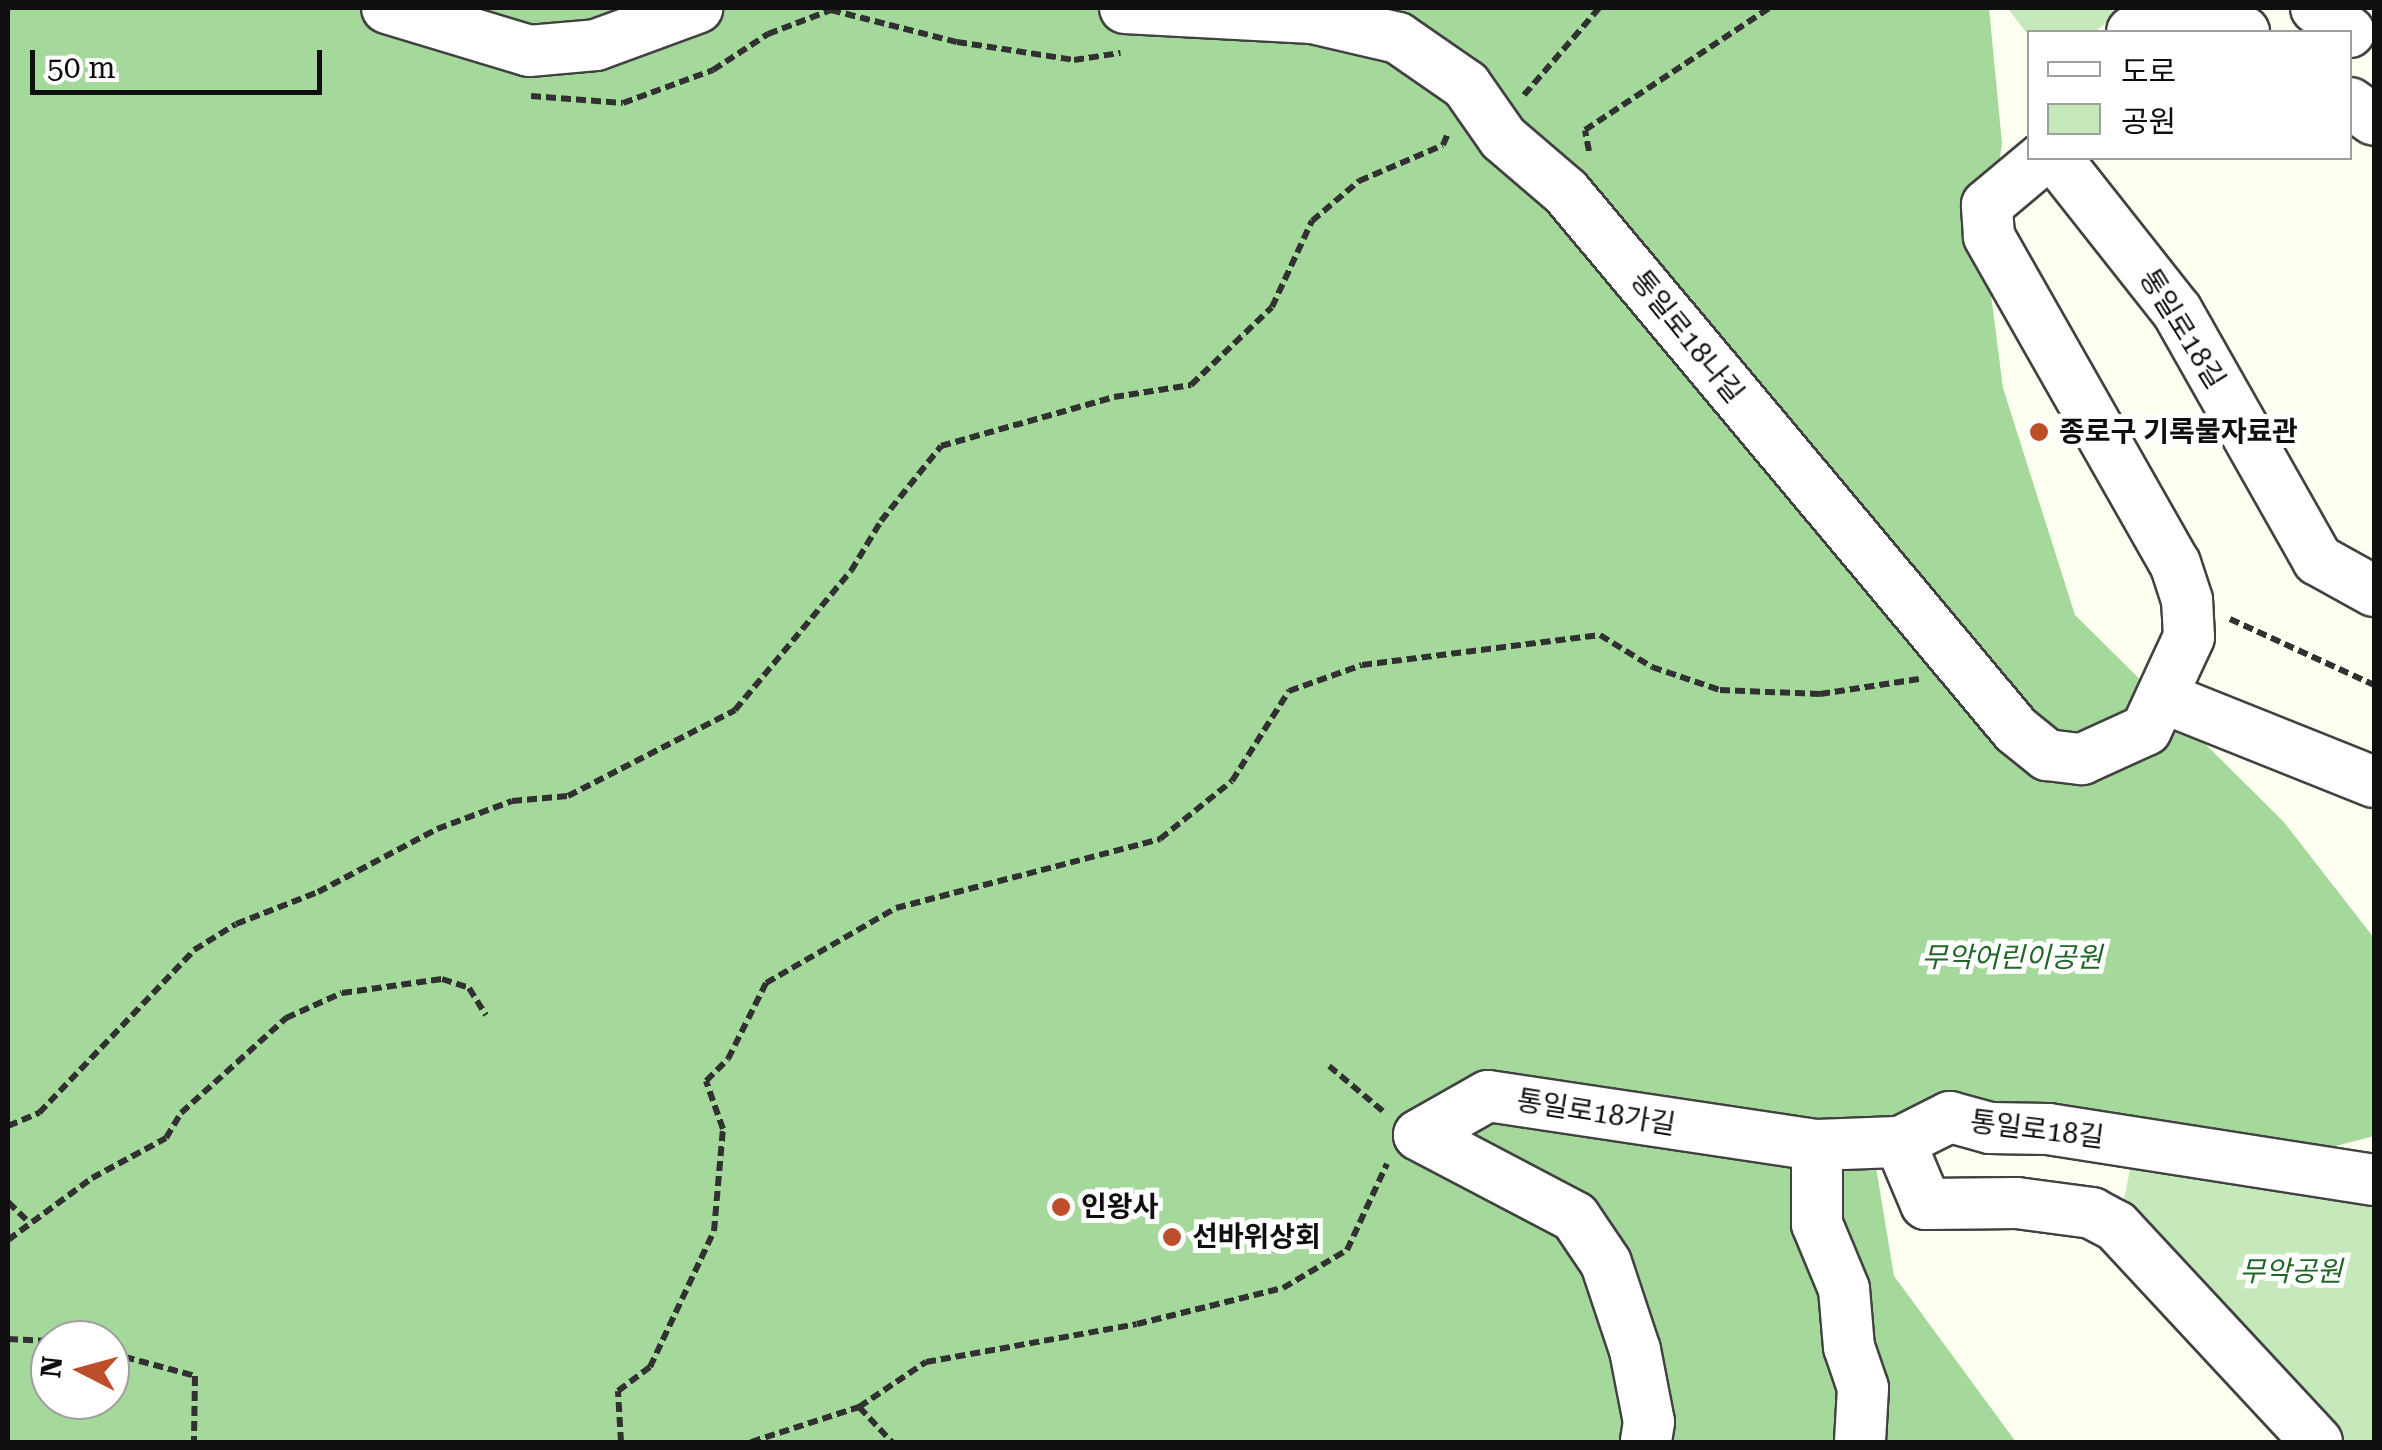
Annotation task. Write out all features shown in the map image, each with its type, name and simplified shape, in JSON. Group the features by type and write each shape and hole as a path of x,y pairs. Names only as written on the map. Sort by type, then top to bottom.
{"street":[{"path":"387,8 530,51 596,45 697,8"},
{"path":"2135,30 2167,8"},
{"path":"2316,8 2345,30"},
{"name":"통일로18나길","path":"1127,30 1312,18 1398,38 1477,102 1566,192 2016,730 2047,755 2082,759 2146,730 2190,637 2187,600 2175,564 1989,236 1987,206 2041,160"},
{"path":"2205,30 2224,19 2241,30"},
{"path":"2352,35 2374,51"},
{"path":"2352,104 2374,120"},
{"name":"통일로18길","path":"2058,160 2177,310 2318,560 2374,591"},
{"path":"2164,698 2374,782"},
{"name":"통일로18가길","path":"1419,1135 1488,1096 1818,1145 1900,1142"},
{"name":"통일로18길","path":"1900,1142 1950,1117 1990,1128 2048,1129 2374,1180"},
{"path":"1419,1135 1576,1218 1606,1263 1634,1350 1649,1422 1646,1442"},
{"path":"1900,1142 1926,1204 2017,1202 2092,1213 2116,1226 2317,1442"},
{"path":"1818,1145 1817,1224 1844,1289 1849,1348 1863,1388 1860,1442"}],"path":[{"path":"8,1126 39,1112 194,950 236,924 318,892 436,829 512,801 568,796 735,710 852,571 881,521 941,446 1114,397 1191,385 1272,307 1312,221 1359,181 1443,144 1477,102 1524,95 1599,8"},
{"path":"1591,160 1585,130 1769,8"},
{"path":"525,94 542,102 622,102 713,70 768,34 831,10 957,42 1054,57 1127,30"},
{"path":"2187,600 2374,685"},
{"path":"621,1442 618,1391 650,1368 714,1231 723,1129 706,1081 728,1059 766,983 896,908 1160,839 1232,781 1289,690 1362,665 1600,635 1652,667 1720,690 1820,694 1936,676"},
{"path":"8,1240 166,1138 181,1114 286,1018 342,993 442,979 470,988 486,1014"},
{"path":"1329,1066 1419,1135"},
{"path":"751,1442 859,1406 926,1362 1137,1324 1284,1288 1348,1250 1398,1140 1419,1135"},
{"path":"8,1202 31,1222"},
{"path":"130,1358 195,1376 194,1442"},
{"path":"859,1406 892,1442"}],"green space":[{"name":"무악어린이공원","path":"8,8 1989,8 2002,143 1986,256 2003,388 2075,615 2283,821 2374,938 2374,1136 2278,1161 2075,1127 1873,1149 1894,1276 2016,1442 8,1442"},
{"path":"2127,8 2097,30 2027,30 2027,33 2009,10"},
{"name":"무악공원","path":"2132,1160 2374,1203 2374,1442 2340,1442 2122,1209"}],"place":[{"name":"종로구 기록물자료관","path":"2039,432"},
{"name":"인왕사","path":"1061,1207"},
{"name":"선바위상회","path":"1172,1237"}]}
